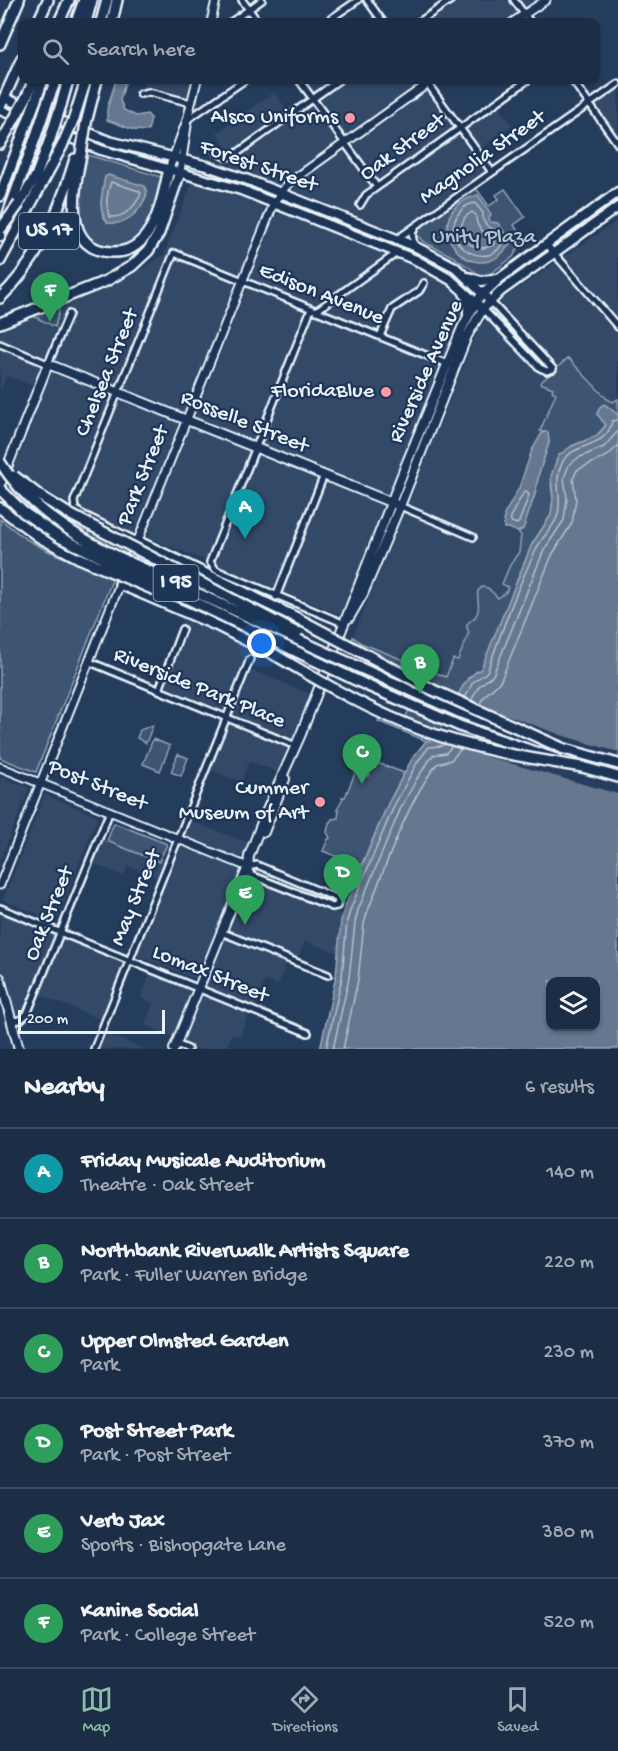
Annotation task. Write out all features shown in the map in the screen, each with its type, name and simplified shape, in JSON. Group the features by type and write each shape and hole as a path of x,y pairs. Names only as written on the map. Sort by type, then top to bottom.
{"highway":[{"path":"0,44 20,0"},
{"path":"40,18 48,0"},
{"path":"61,18 70,0"},
{"path":"65,18 70,0"},
{"path":"77,18 84,0"},
{"path":"87,18 92,0"},
{"path":"102,18 107,0"},
{"path":"113,18 117,0"},
{"path":"0,54 9,22"},
{"path":"1,103 18,67"},
{"path":"0,196 24,131 33,84"},
{"path":"0,144 40,84"},
{"path":"0,236 54,84"},
{"path":"0,230 20,204 36,176 67,84"},
{"path":"0,261 62,146 85,84"},
{"path":"97,84 79,153 74,203 76,224 89,243 106,252 126,250 139,243 147,235 154,221 170,169"},
{"name":"US 17","path":"0,298 25,270 45,240 60,208 79,153"},
{"path":"0,323 86,289 125,271 139,261 164,222 180,172"},
{"path":"0,463 33,491 63,511 374,674"},
{"name":"I 95","path":"0,463 27,497 47,515 69,530 123,558 469,716 562,748 618,764"},
{"name":"I 95","path":"0,487 23,512 59,537 368,686 481,735 618,777"},
{"path":"0,508 39,537 63,551 254,631"},
{"path":"137,541 295,617 427,687 562,748"},
{"path":"120,584 224,628 363,704 423,730 488,750 582,767"}],"main road":[{"name":"Forest Street","path":"1,103 92,135 225,172 281,192 398,239 443,260 465,275 487,297"},
{"name":"Forest Street","path":"1,103 82,143 235,188 398,253 436,270 480,306"},
{"name":"Riverside Avenue","path":"345,624 361,598 400,506 468,316 480,306 500,278 618,192"},
{"name":"Riverside Avenue","path":"487,297 553,254 618,207"},
{"path":"465,275 481,281 500,278"},
{"path":"463,290 468,301 468,316"},
{"name":"Riverside Avenue","path":"175,1047 290,766 345,624 360,577 421,428 480,306"},
{"path":"0,487 48,364"},
{"name":"Rosselle Street","path":"48,364 400,506"},
{"path":"421,428 424,443"},
{"path":"0,978 18,1049"}],"street":[{"path":"212,18 216,0"},
{"path":"242,0 255,18"},
{"path":"237,18 262,0"},
{"path":"332,18 358,0"},
{"path":"367,0 380,18"},
{"path":"425,18 451,0"},
{"path":"514,0 527,18"},
{"path":"520,18 546,0"},
{"path":"170,169 187,120 196,84"},
{"path":"187,120 239,84"},
{"path":"302,84 377,187"},
{"path":"216,152 225,157 233,156 333,84"},
{"name":"Park Street","path":"0,885 274,203 281,192 297,177 425,84"},
{"path":"431,84 492,172"},
{"name":"Oak Street","path":"360,205 366,195 522,84"},
{"path":"575,84 618,144"},
{"name":"Magnolia Street","path":"398,239 618,84"},
{"path":"140,94 149,92 191,104"},
{"path":"180,172 187,135 187,120"},
{"path":"414,246 412,233 415,227"},
{"path":"547,244 553,254 618,327"},
{"name":"Edison Avenue","path":"174,253 451,365"},
{"name":"Chelsea Street","path":"137,541 82,515 75,507 75,499 174,253"},
{"path":"345,624 216,570 211,564 211,558 313,310 398,253"},
{"path":"380,336 392,309 418,292 424,283"},
{"path":"480,306 540,368 547,371 553,369 487,297"},
{"path":"48,364 69,315"},
{"name":"Rosselle Street","path":"0,344 48,364"},
{"path":"276,597 324,475"},
{"name":"Rosselle Street","path":"400,506 473,537"},
{"path":"159,690 182,629"},
{"name":"May Street","path":"94,1049 250,659"},
{"name":"Riverside Park Place","path":"90,662 296,746"},
{"name":"Post Street","path":"0,767 248,867 257,865 333,896 338,903 332,907 255,877 251,875 248,867"},
{"name":"Oak Street","path":"11,1021 20,1020 27,1014 110,810"},
{"name":"Lomax Street","path":"0,908 308,1033"},
{"path":"221,932 328,975"},
{"path":"175,1047 188,1049"}],"shaded area":[{"path":"446,0 537,0 511,18 421,18"},
{"path":"618,80 618,140 589,101"},
{"path":"143,84 191,84 187,99 142,87"},
{"path":"306,84 419,84 278,184 230,168 233,157 217,133 274,92 289,112 313,95"},
{"path":"429,88 457,128 494,101 512,125 475,153 488,172 473,183 475,187 420,227 417,237 422,241 409,238 293,190 300,180"},
{"path":"193,181 256,202 264,211 184,412 179,413 47,360 37,387 7,376 0,391 0,329 114,284 163,256"},
{"path":"285,213 423,269 445,282 465,299 466,313 389,495 195,418 274,218 278,214"},
{"path":"618,220 618,399 613,402 607,399 569,358 540,383 553,388 556,392 540,430 543,432 532,450 519,488 504,515 509,528 521,535 519,552 510,565 502,584 508,587 506,592 498,598 488,588 482,587 478,590 480,605 475,617 467,624 469,632 457,660 453,659 445,677 361,643 353,637 479,328 504,298"},
{"path":"57,371 177,419 179,422 132,537 70,505 14,468 28,435 48,374"},
{"path":"194,427 382,503 384,506 341,615 149,538 151,521 190,428"},
{"path":"183,617 251,649 244,667 311,694 280,773 249,761 241,782 202,767 224,712 156,684"},
{"path":"0,777 29,788 0,861"},
{"path":"45,795 98,816 56,921 3,900"},
{"path":"182,818 252,844 248,853 238,858 176,833"},
{"path":"103,840 163,864 157,878 128,866 123,876 93,863"},
{"path":"182,845 241,869 196,979 137,956"},
{"path":"248,877 343,915 338,953 305,941 297,960 228,931"},
{"path":"0,911 55,935 27,1010 20,1017 12,1011 0,965"},
{"path":"225,937 287,961 278,985 265,981 254,1008 205,986"},
{"path":"65,938 122,964 102,1020 38,994 59,942"},
{"path":"150,974 191,992 174,1037 145,1025 153,1003 141,998"},
{"path":"201,993 249,1013 240,1036 232,1034 225,1049 194,1049 183,1043"},
{"path":"105,1033 145,1049 99,1049"}],"green space":[{"path":"88,155 161,177 160,191 151,218 144,233 135,242 114,246 100,244 88,237 84,231 78,215 78,206","holes":["105,177 147,195 136,213 117,223 103,217 101,203"]},
{"name":"Unity Plaza","path":"475,187 489,206 499,199 496,195 505,189 525,217 514,225 523,240 513,257 483,277 452,256 422,241 417,234 420,227"},
{"path":"57,307 59,311 55,327 33,316"},
{"path":"568,358 607,399 613,402 618,399 618,415 606,405 600,407 597,414 606,425 596,436 572,446 551,484 553,498 551,515 532,544 481,670 468,678 461,690 440,741 426,741 378,721 383,711 405,718 411,706 395,700 389,703 406,668 351,643 353,637 361,643 446,677 453,659 458,660 469,632 467,624 477,614 478,591 482,587 488,588 498,598 506,592 508,587 502,584 510,565 519,552 521,535 518,532 523,529 549,443 548,433 540,431 556,393 552,391 553,388 540,383"},
{"path":"0,519 26,539 46,550 113,578 36,772 0,758"},
{"path":"153,725 146,743 137,738 140,730"},
{"path":"153,739 170,746 160,771 143,764"},
{"path":"178,754 188,758 181,776 171,772"},
{"path":"375,762 404,773 361,866 323,851 330,838 327,832 329,823 332,819 338,818 339,810 337,809 356,771 369,776"},
{"path":"114,823 167,844 159,862 107,841"}],"water":[{"path":"115,84 125,84 120,100 124,110 136,116 147,114 151,118 148,131 134,130 107,120 107,109"},
{"path":"108,175 145,186 147,192 138,210 122,222 108,223 102,213 102,195 105,177"},
{"path":"478,195 491,214 490,222 498,223 511,242 496,257 481,262 466,258 455,248 448,234 449,219 458,205"},
{"path":"604,404 618,415 618,1049 320,1049 336,976 341,920 388,804 413,757 426,741 440,740 461,690 473,674 481,669 532,544 551,515 553,498 551,476 558,456 572,446 597,436 606,425 597,414"},
{"path":"546,432 549,443 523,529 518,532 504,528 504,515 519,488 532,450 542,433"}],"pier":[{"path":"456,696 561,735 618,752 618,794 424,739 458,738 441,731"}],"place":[{"name":"Alsco Uniforms","path":"350,118"},
{"name":"Kanine Social","path":"50,322"},
{"name":"FloridaBlue","path":"386,392"},
{"name":"Friday Musicale Auditorium","path":"245,539"},
{"name":"Northbank Riverwalk Artists Square","path":"420,694"},
{"name":"Upper Olmsted Garden","path":"362,784"},
{"name":"Cummer Museum of Art","path":"320,802"},
{"name":"Post Street Park","path":"343,904"},
{"name":"Verb Jax","path":"245,925"}]}
